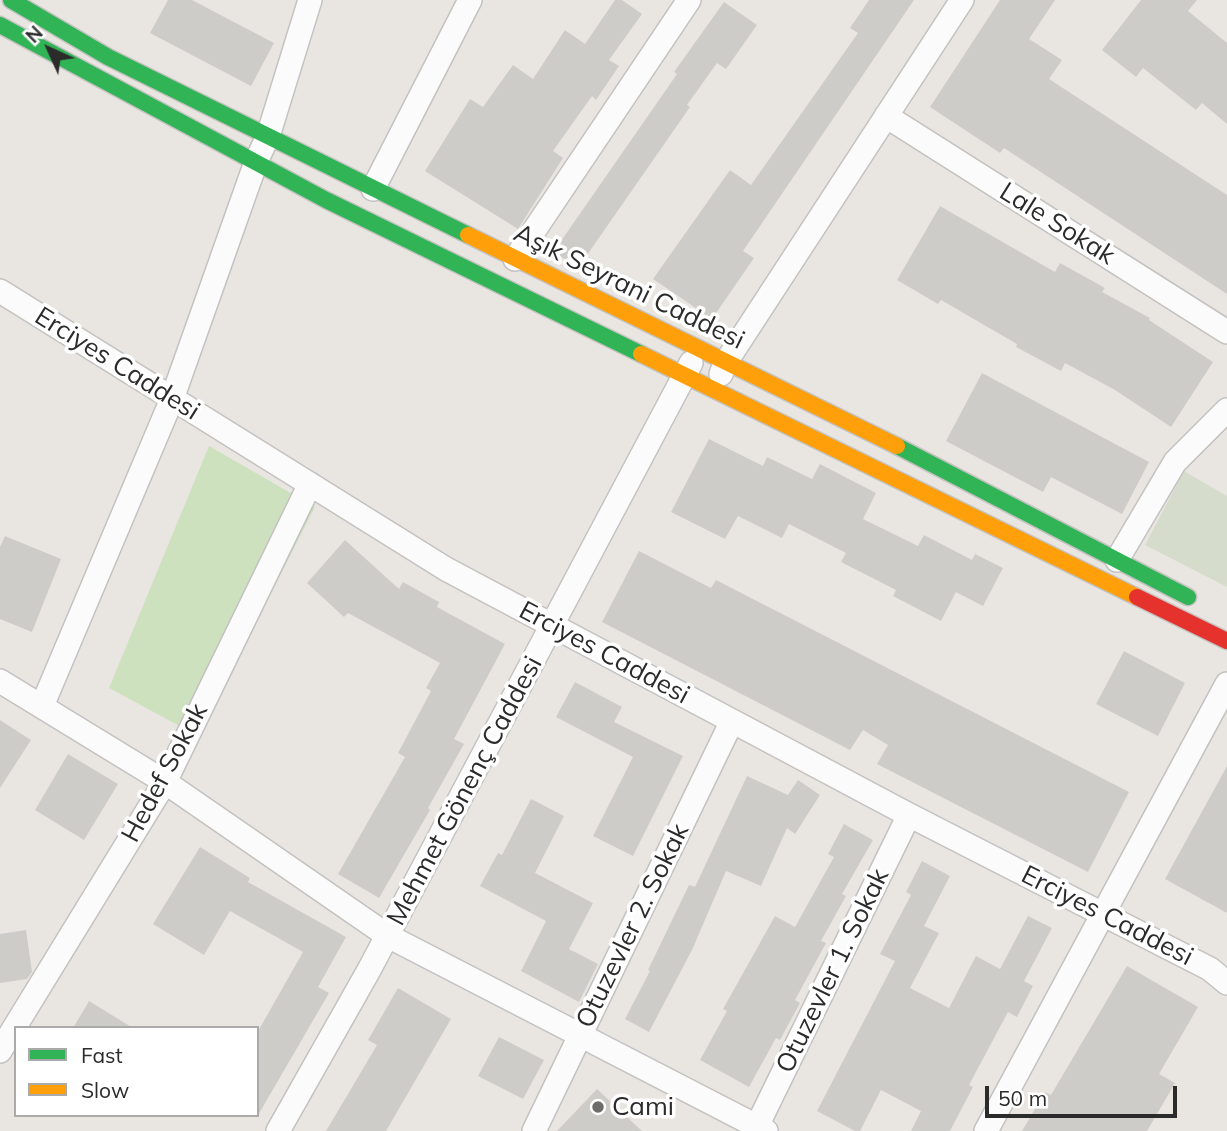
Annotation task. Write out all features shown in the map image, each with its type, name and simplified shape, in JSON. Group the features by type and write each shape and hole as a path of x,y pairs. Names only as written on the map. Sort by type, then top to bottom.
{"main road":[{"name":"Aşık Seyrani Caddesi","path":"11,0 108,57 870,433 1203,605"},
{"path":"3,32 326,200 1227,641"}],"street":[{"path":"42,706 172,398 256,162 268,136 310,0"},
{"path":"373,189 470,0"},
{"path":"515,259 689,0"},
{"path":"714,389 726,362 962,0"},
{"name":"Lale Sokak","path":"886,116 1227,332"},
{"name":"Erciyes Caddesi","path":"0,291 446,569 909,815 1210,969 1227,983"},
{"name":"Mehmet Gönenç Caddesi","path":"278,1131 388,936 699,349"},
{"path":"1117,560 1175,462 1227,410"},
{"name":"Hedef Sokak","path":"15,1026 165,782 310,484"},
{"path":"0,681 165,782 388,936 762,1128"},
{"path":"986,1131 1227,684"},
{"name":"Otuzevler 2. Sokak","path":"534,1131 732,721"},
{"name":"Otuzevler 1. Sokak","path":"762,1128 909,815"},
{"name":"Hedef Sokak","path":"0,1051 14,1028"}],"green space":[{"path":"209,446 315,507 198,736 109,688"},
{"path":"1184,471 1227,496 1227,587 1145,545"}],"building":[{"path":"168,0 192,0 274,43 251,86 150,33"},
{"path":"615,0 622,0 642,14 609,60 619,66 596,100 592,96 553,151 563,158 518,229 425,171 470,99 483,107 513,65 533,79 565,30 585,44"},
{"path":"869,0 914,0 743,251 754,258 712,319 653,279 730,170 751,185 858,33 850,28"},
{"path":"1000,0 1055,0 1029,39 1062,60 1049,79 1227,195 1227,294 1004,148 1000,153 930,107"},
{"path":"1141,0 1197,0 1188,11 1227,43 1227,124 1202,103 1196,110 1143,68 1136,77 1102,50"},
{"path":"724,2 757,25 726,69 717,63 687,105 690,107 578,268 574,266 554,251"},
{"path":"940,206 1055,272 1060,263 1105,288 1102,292 1150,318 1149,320 1213,362 1171,427 1115,390 1065,363 1061,371 1016,347 1017,344 941,300 938,304 897,280"},
{"path":"982,373 1149,462 1122,514 1051,477 1043,492 946,441"},
{"path":"709,439 763,466 767,457 812,479 820,464 876,493 863,519 918,546 924,535 972,560 975,554 1003,568 983,606 956,592 941,621 893,596 896,590 841,562 846,553 789,524 782,538 738,516 725,539 671,512"},
{"path":"5,536 61,559 32,632 0,619 0,547"},
{"path":"345,540 399,589 403,582 439,602 437,607 505,644 454,739 464,744 428,808 430,810 379,898 338,874 405,757 398,753 431,691 426,688 440,663 348,613 344,617 307,583"},
{"path":"639,551 711,588 716,580 1129,792 1088,872 877,764 888,745 863,730 850,750 602,622"},
{"path":"1124,651 1185,683 1158,736 1096,704"},
{"path":"575,682 622,707 614,722 683,756 633,856 593,836 633,757 556,717"},
{"path":"0,720 31,740 0,788"},
{"path":"68,754 118,784 84,840 35,810"},
{"path":"1227,766 1227,913 1165,879"},
{"path":"747,776 788,795 798,780 820,795 795,834 787,828 761,886 726,871 692,950 649,1032 625,1019 689,885 695,887"},
{"path":"531,799 564,816 535,873 593,903 569,949 598,964 579,1002 521,971 546,921 480,886 498,853 502,855"},
{"path":"844,824 873,840 842,894 846,896 821,941 826,943 795,1000 800,1003 780,1040 776,1038 749,1087 700,1060 727,1011 723,1009 775,916 795,927 834,857 828,854"},
{"path":"200,847 250,878 248,882 346,937 318,987 329,993 259,1114 259,1029 303,952 230,911 204,955 153,924"},
{"path":"922,861 950,876 924,926 939,933 910,988 949,1008 976,956 1000,969 1028,916 1052,928 1024,981 1033,986 1017,1017 1008,1012 969,1085 973,1087 950,1131 911,1131 921,1111 881,1090 860,1131 855,1131 817,1111 895,961 880,954 911,895 906,892"},
{"path":"26,930 32,972 27,979 0,983 0,934"},
{"path":"1127,966 1198,1007 1159,1074 1175,1083 1147,1131 1022,1131 1045,1092 1051,1095"},
{"path":"398,988 451,1019 386,1131 326,1131 377,1045 368,1040"},
{"path":"89,1001 130,1026 74,1026"},
{"path":"499,1037 544,1060 523,1099 478,1076"},
{"name":"Cami","path":"597,1089 642,1131 557,1131"}],"traffic: fast":[{"path":"11,0 108,57 468,235"},
{"path":"0,25 326,200 641,354"},
{"path":"897,446 1188,597"}],"traffic: slow":[{"path":"468,235 897,446"},
{"path":"641,354 1137,597"}],"traffic: jam":[{"path":"1137,597 1227,641"}],"place":[{"name":"Cami","path":"598,1107"}]}
